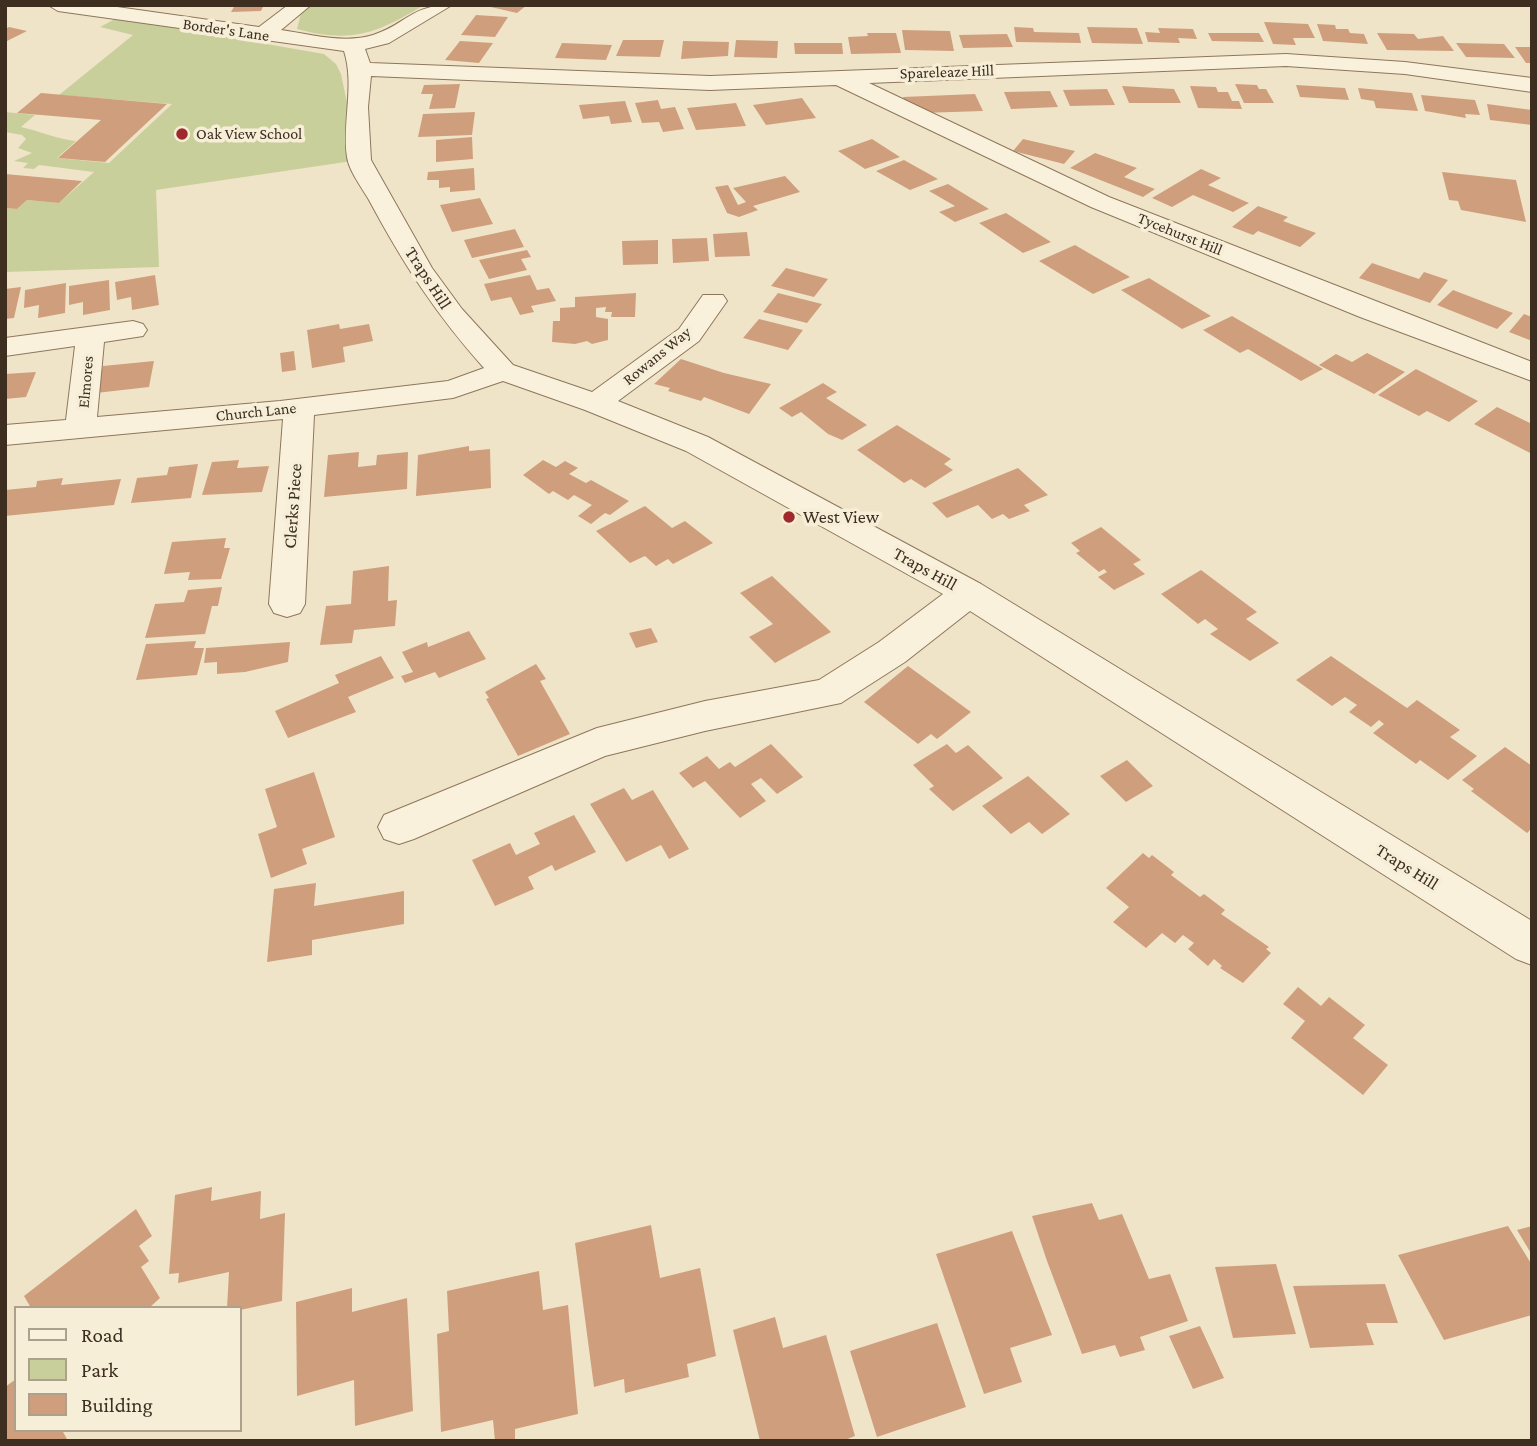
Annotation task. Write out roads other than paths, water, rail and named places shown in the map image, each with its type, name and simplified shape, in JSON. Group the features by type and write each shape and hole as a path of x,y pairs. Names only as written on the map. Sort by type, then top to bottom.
{"street":[{"name":"Border's Lane","path":"58,5 263,34 357,58"},
{"path":"263,34 301,5"},
{"path":"357,58 382,39 442,5"},
{"name":"Spareleaze Hill","path":"357,58 710,83 1286,60 1405,68 1532,85"},
{"name":"Traps Hill","path":"357,58 359,160 419,269 452,315 503,371 596,403 696,444 969,593 1532,945"},
{"name":"Tycehurst Hill","path":"837,76 1100,202 1370,311 1532,372"},
{"name":"Rowans Way","path":"596,403 689,334 713,301"},
{"name":"Elmores","path":"5,347 133,330"},
{"name":"Elmores","path":"81,428 90,336"},
{"name":"Church Lane","path":"5,435 299,408 453,389 503,371"},
{"name":"Clerks Piece","path":"287,604 299,408"},
{"path":"399,827 597,743 705,716 828,693 892,652 969,593"}],"place":[{"name":"Oak View School","path":"182,134"},
{"name":"West View","path":"789,517"}]}
